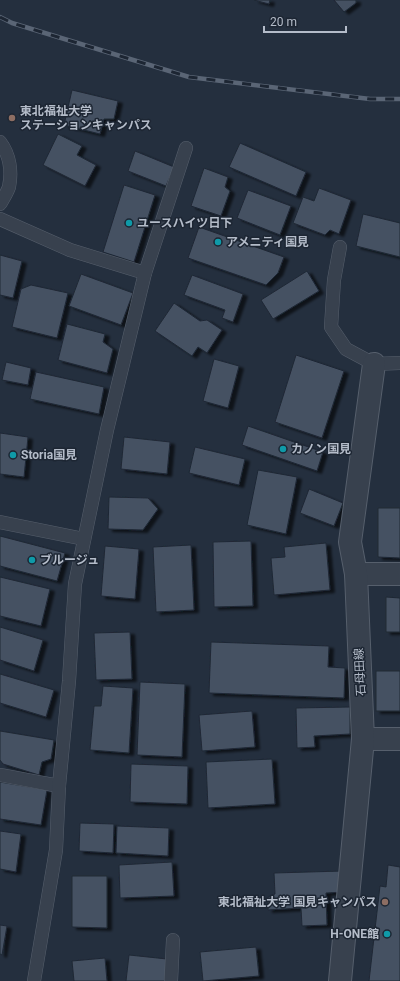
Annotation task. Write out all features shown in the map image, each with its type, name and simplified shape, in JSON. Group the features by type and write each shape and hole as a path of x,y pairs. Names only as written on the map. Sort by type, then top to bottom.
{"street":[{"name":"石母田線","path":"340,981 363,739 356,574 350,542 374,364"},
{"path":"356,574 400,574"},
{"path":"363,739 400,739"}],"lane":[{"path":"0,142 6,149 11,168 9,189 0,204"},
{"path":"34,981 56,850 59,786 75,584 108,430 145,273 186,148"},
{"path":"0,219 70,250 145,273"},
{"path":"340,247 334,280 331,327 346,349 374,364 400,363"},
{"path":"0,522 84,539"},
{"path":"0,775 59,786"},
{"path":"171,981 173,940"}],"building":[{"path":"254,0 270,0 269,4"},
{"path":"334,0 356,0 356,3 344,12"},
{"path":"72,90 118,101 114,119 104,119 100,134 64,125"},
{"path":"58,134 82,146 77,155 96,165 85,186 43,165"},
{"path":"240,143 306,172 296,196 229,167"},
{"path":"135,151 174,167 166,186 128,171"},
{"path":"204,168 228,177 225,187 230,191 221,216 191,206"},
{"name":"ユースハイツ日下","path":"124,185 155,195 134,262 103,252"},
{"path":"319,188 351,200 339,234 330,230 325,235 293,223 303,197 314,201"},
{"path":"248,190 291,206 280,235 237,218"},
{"path":"363,214 400,223 400,257 356,246"},
{"name":"アメニティ国見","path":"199,227 284,257 278,273 266,285 188,258"},
{"path":"0,255 22,261 13,298 0,295"},
{"path":"307,271 319,291 273,319 261,300"},
{"path":"81,274 133,293 121,325 69,306"},
{"path":"192,275 243,294 233,322 222,318 225,310 184,295"},
{"path":"31,285 68,293 57,338 12,327 21,289"},
{"path":"174,303 200,321 207,320 222,330 207,353 198,347 192,356 155,331"},
{"path":"67,324 105,334 103,342 113,349 107,373 58,360"},
{"path":"296,355 344,371 322,438 275,422"},
{"path":"214,359 239,366 228,408 203,401"},
{"path":"6,362 31,368 28,385 2,380"},
{"path":"36,372 104,387 99,414 30,399"},
{"name":"カノン国見","path":"248,426 323,452 317,471 242,445"},
{"name":"Storia国見","path":"0,433 28,437 24,477 0,474"},
{"path":"124,437 170,442 167,474 121,469"},
{"path":"195,447 245,459 239,485 189,473"},
{"path":"258,470 297,477 286,534 247,525"},
{"path":"309,489 343,503 334,526 300,513"},
{"path":"109,497 148,498 158,509 143,530 108,529"},
{"path":"378,508 400,508 400,558 378,557"},
{"name":"ブルージュ","path":"0,536 65,553 57,581 0,566"},
{"path":"251,541 253,606 214,607 213,542"},
{"path":"326,543 330,590 274,595 271,558 285,557 284,547"},
{"path":"191,545 194,610 156,612 153,547"},
{"path":"105,546 139,549 135,599 101,596"},
{"path":"0,577 50,589 41,626 0,616"},
{"path":"386,597 400,598 400,632 386,632"},
{"path":"0,627 43,640 34,671 0,660"},
{"path":"130,632 132,679 96,680 94,633"},
{"path":"211,642 329,646 328,667 345,668 344,698 209,693"},
{"path":"376,671 400,671 400,711 376,711"},
{"path":"0,674 54,690 46,717 0,703"},
{"path":"140,682 185,684 182,757 137,755"},
{"path":"103,686 133,688 129,753 90,750 94,706 101,706"},
{"path":"350,707 350,734 314,736 315,747 297,748 296,708"},
{"path":"252,711 255,747 202,751 199,715"},
{"path":"0,731 54,740 51,759 42,762 39,775 3,764 0,760"},
{"path":"272,759 275,804 208,808 206,762"},
{"path":"131,764 188,766 187,804 130,802"},
{"path":"0,782 47,790 41,825 0,819"},
{"path":"80,823 114,824 113,853 79,851"},
{"path":"117,826 169,828 168,856 116,853"},
{"path":"0,831 21,834 16,872 0,869"},
{"path":"172,862 174,896 120,898 119,865"},
{"name":"H-ONE館","path":"388,865 400,867 400,981 369,981 380,886 386,887"},
{"path":"343,871 344,892 326,893 327,925 302,926 301,908 268,910 268,897 275,894 274,873"},
{"path":"72,876 107,876 107,928 72,927"},
{"path":"0,925 7,926 2,955 0,954"},
{"path":"256,947 259,976 203,981 200,952"},
{"path":"129,955 167,959 165,981 126,981"},
{"path":"105,958 107,981 74,981 72,961"}],"railway":[{"path":"0,17 12,23 189,77 370,99 400,99"}],"place":[{"name":"東北福祉大学 ステーションキャンパス","path":"12,118"},
{"name":"ユースハイツ日下","path":"129,223"},
{"name":"アメニティ国見","path":"218,242"},
{"name":"カノン国見","path":"283,449"},
{"name":"Storia国見","path":"13,455"},
{"name":"ブルージュ","path":"32,560"},
{"name":"東北福祉大学 国見キャンパス","path":"385,902"},
{"name":"H-ONE館","path":"387,934"}]}
